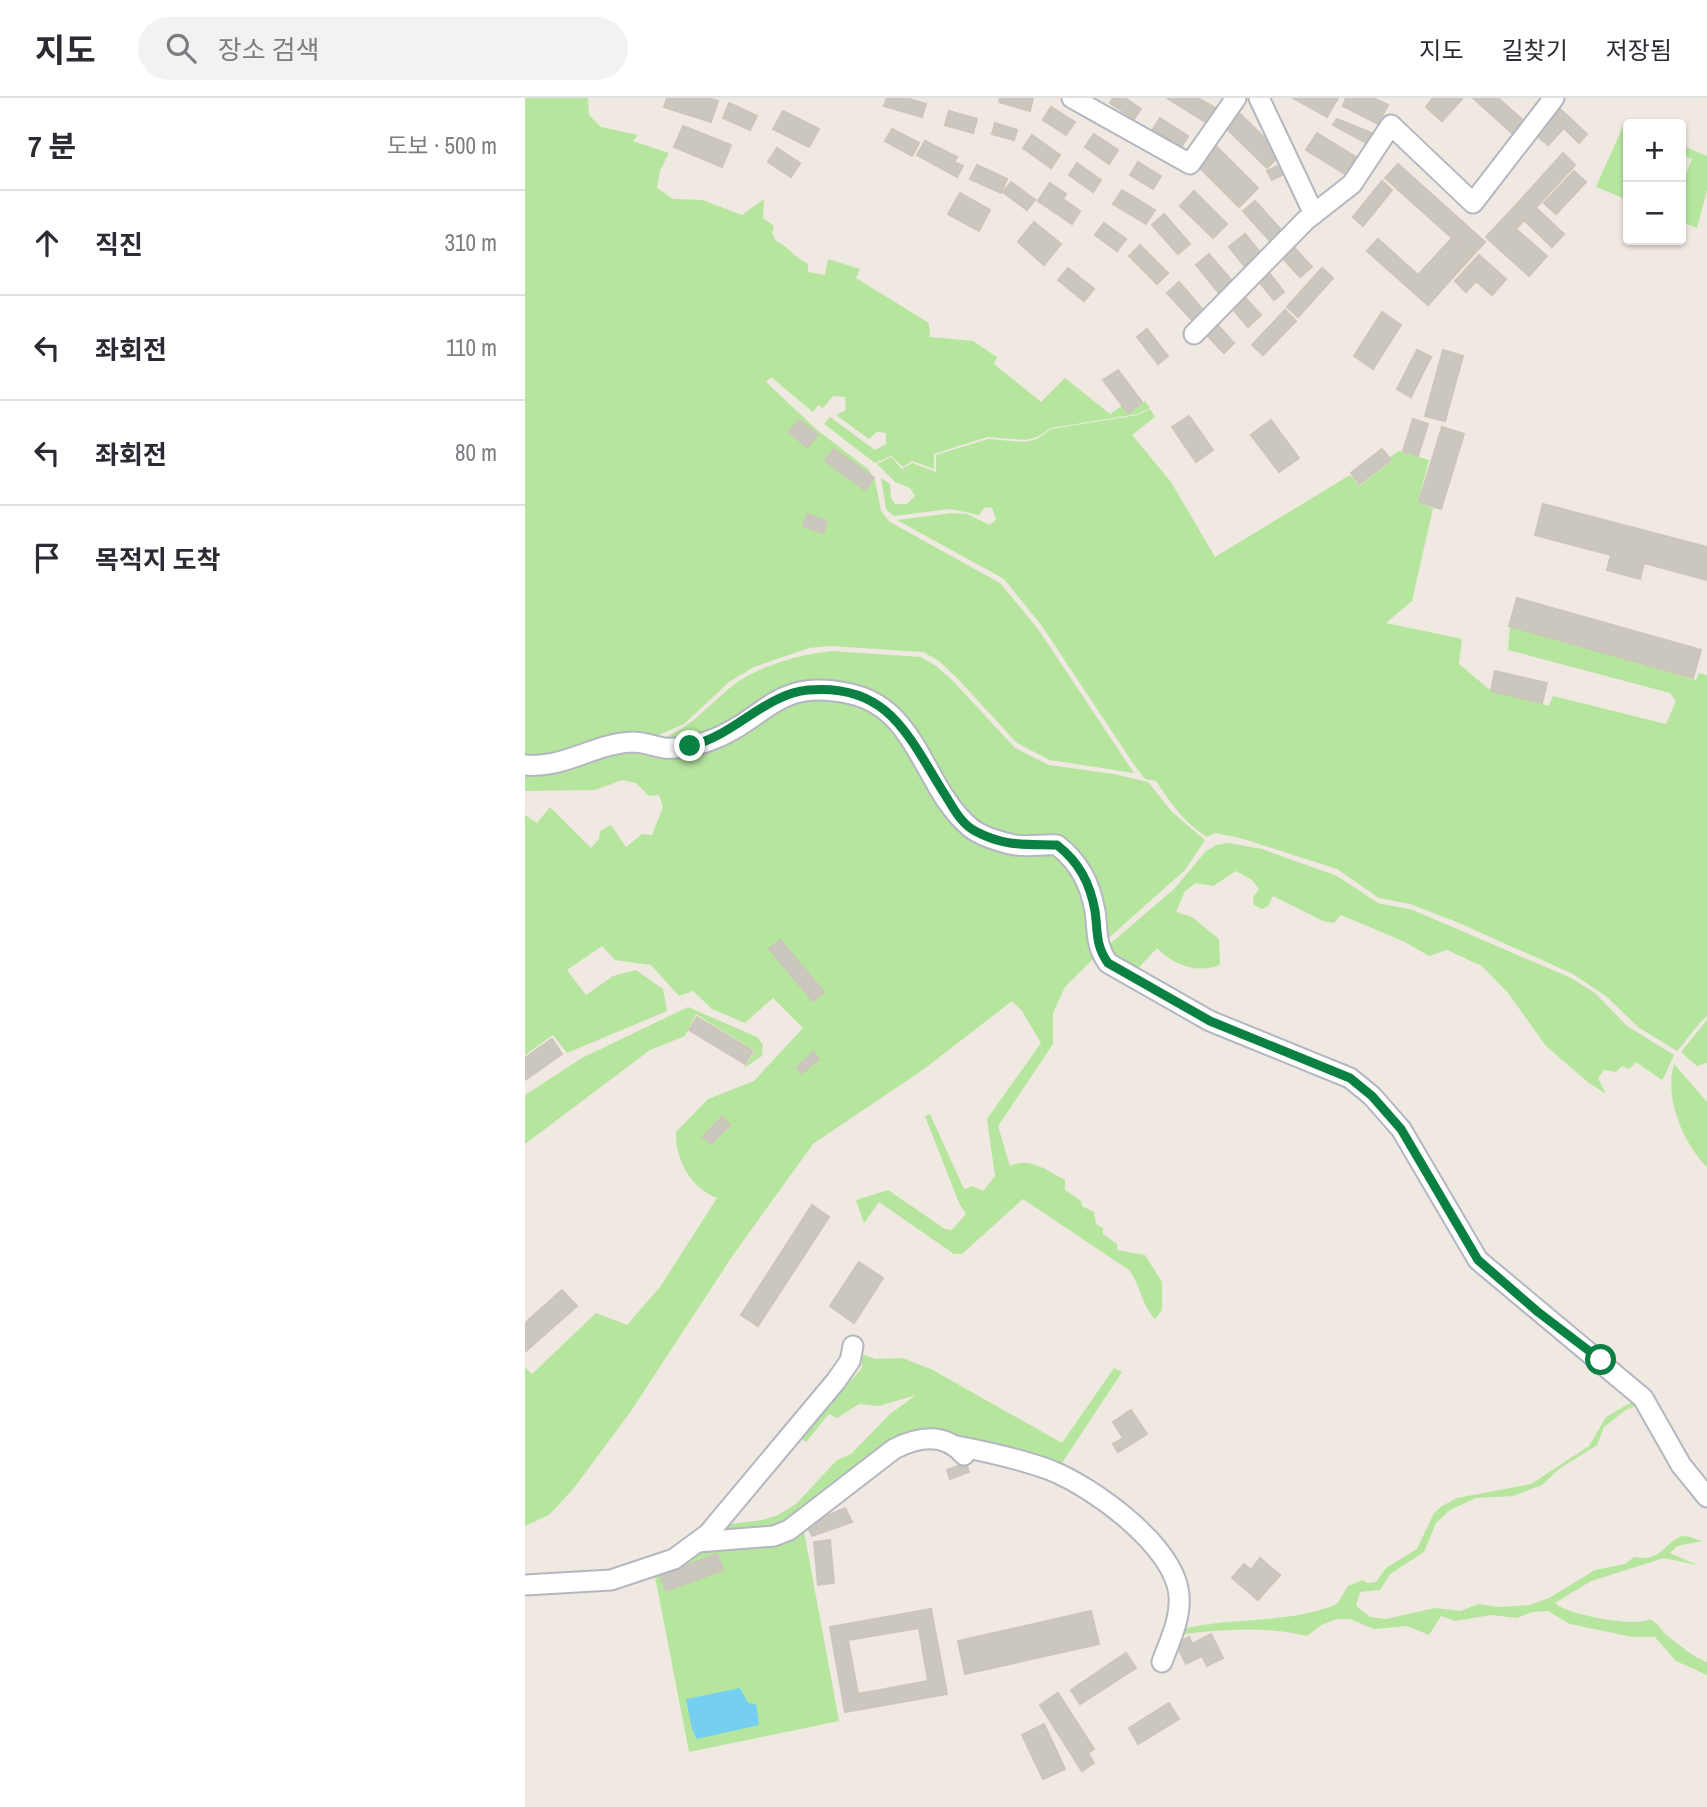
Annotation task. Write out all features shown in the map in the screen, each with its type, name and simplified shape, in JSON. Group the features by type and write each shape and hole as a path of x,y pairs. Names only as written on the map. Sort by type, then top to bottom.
{"street":[{"path":"1072,98 1190,164 1236,98"},
{"path":"1259,98 1314,214"},
{"path":"1194,334 1314,214 1352,184 1391,125 1473,203 1554,98"},
{"path":"525,765 558,764 615,744 635,741 667,748 706,742 726,733 783,696 807,690 850,693 874,700 893,715 904,729 955,812 972,829 1013,846 1057,845 1073,857 1090,892 1099,950 1108,963 1210,1021 1350,1078 1372,1096 1401,1129 1478,1260 1643,1398 1681,1465 1707,1497"},
{"path":"525,1585 611,1580 674,1559 698,1542 729,1511 836,1381 850,1361 853,1346"},
{"path":"698,1542 774,1536 789,1530 894,1449 913,1440 929,1437 962,1452 996,1454 1072,1480 1149,1539 1163,1555 1179,1592 1176,1624 1162,1662"}],"green space":[{"path":"525,98 588,98 589,115 601,127 638,135 633,141 669,153 660,171 657,188 673,199 702,200 742,215 764,199 763,218 774,226 772,233 776,241 808,264 808,272 825,275 828,259 860,269 856,278 929,323 930,337 973,341 997,357 994,364 1041,402 1065,378 1110,414 1122,406 1128,414 1145,401 1150,408 1138,414 1051,428 1037,437 1025,440 987,437 934,454 934,469 912,461 903,467 891,456 875,463 824,424 830,417 875,450 886,444 886,433 877,432 869,439 836,415 846,410 845,397 833,396 823,408 818,405 813,412 771,377 766,382 816,429 868,469 875,480 881,511 890,522 1000,583 1038,629 1134,773 1050,760 1017,743 957,678 939,661 923,652 831,646 809,648 754,667 729,682 684,724 656,736 525,760"},
{"path":"1623,126 1623,198 1596,187"},
{"path":"1686,147 1707,156 1707,190 1697,228 1686,224 1686,174 1692,159 1686,156"},
{"path":"1150,409 1155,417 1132,435 1171,482 1215,557 1350,475 1359,486 1392,461 1390,457 1399,451 1429,460 1418,503 1433,508 1412,601 1386,623 1462,639 1459,664 1489,689 1549,706 1553,696 1666,724 1676,701 1670,693 1508,650 1510,626 1696,680 1699,673 1707,675 1707,1016 1677,1051 1638,1027 1607,997 1573,974 1459,923 1410,904 1379,898 1337,869 1240,838 1215,833 1207,837 1179,812 1156,781 1145,779 1042,626 1004,579 897,520 952,513 967,514 990,525 996,519 992,508 985,507 979,515 950,509 894,516 886,509 881,478 890,484 891,498 895,504 907,504 915,496 910,488 895,482 877,464 891,457 902,469 912,463 936,472 936,455 988,439 1025,442 1037,439 1051,429 1138,415"},
{"path":"831,651 921,657 953,681 1015,748 1049,765 1114,774 1148,782 1172,812 1205,840 1185,870 1103,943 1086,865 1074,847 1067,842 1017,838 969,820 921,748 835,686 707,739 657,741 688,724 731,687 753,673 805,655"},
{"path":"826,697 882,712 959,825 1047,846 1081,880 1097,955 1065,987 1053,1013 1053,1044 998,1126 1010,1166 1017,1163 1031,1164 1065,1180 1065,1190 1081,1201 1082,1206 1094,1212 1096,1224 1103,1228 1103,1234 1117,1244 1117,1250 1145,1255 1162,1282 1162,1310 1155,1319 1129,1270 1023,1199 962,1254 954,1254 879,1202 864,1223 856,1200 888,1190 945,1229 952,1230 966,1214 959,1203 925,1116 930,1114 964,1189 973,1186 983,1191 995,1176 987,1119 1041,1043 1022,1011 1012,1001 924,1069 813,1144 733,1255 631,1411 574,1488 549,1515 525,1526 525,1367 532,1374 596,1313 627,1325 660,1287 717,1198 699,1187 686,1172 678,1153 676,1132 708,1099 754,1081 803,1028 773,998 745,1023 712,1009 693,991 679,996 651,965 615,960 602,946 567,970 586,995 613,976 636,970 663,989 667,1011 567,1053 553,1035 525,1055 525,815 537,823 550,807 591,848 599,839 600,831 611,825 626,847 642,834 652,835 663,807 659,795 649,796 636,783 622,780 595,790 525,791 525,770 619,746 669,752 796,701"},
{"path":"1229,843 1262,849 1337,876 1378,903 1413,910 1571,978 1595,993 1627,1026 1674,1055 1664,1077 1662,1080 1636,1062 1629,1069 1622,1066 1616,1072 1604,1070 1598,1078 1606,1094 1546,1046 1508,993 1482,966 1447,950 1429,956 1405,942 1341,915 1334,923 1323,921 1273,896 1268,906 1262,909 1254,905 1253,897 1259,889 1252,880 1236,871 1213,886 1196,883 1185,891 1176,912 1192,917 1219,939 1220,965 1202,969 1186,966 1157,948 1132,975 1104,949 1174,889 1206,851 1216,845"},
{"path":"688,1007 757,1037 763,1045 762,1056 744,1068 755,1051 696,1014 685,1036 650,1050 525,1144 525,1095 582,1058"},
{"path":"1707,1020 1707,1063 1697,1066 1681,1052"},
{"path":"1674,1064 1707,1102 1707,1167 1690,1146 1678,1119 1672,1091"},
{"path":"862,1354 875,1359 902,1358 931,1369 1062,1443 1114,1368 1122,1372 1058,1469 930,1429 917,1429 902,1436 793,1519 777,1527 714,1534 723,1525 762,1520 778,1515 796,1504 837,1460 851,1454 890,1414 916,1395 879,1406 859,1404 837,1418 829,1414 806,1442 800,1438 862,1368"},
{"path":"1637,1399 1640,1405 1627,1409 1604,1427 1597,1445 1559,1469 1542,1485 1513,1496 1476,1498 1450,1510 1436,1523 1424,1552 1390,1574 1380,1590 1360,1592 1356,1606 1370,1617 1386,1619 1435,1608 1460,1611 1479,1604 1499,1607 1530,1605 1549,1598 1595,1570 1625,1564 1634,1557 1652,1557 1679,1537 1687,1536 1702,1541 1677,1546 1670,1553 1697,1565 1664,1558 1591,1581 1555,1603 1572,1611 1616,1621 1649,1619 1670,1638 1707,1662 1707,1675 1676,1661 1655,1637 1632,1637 1570,1624 1548,1611 1532,1612 1517,1618 1491,1615 1455,1621 1441,1616 1429,1635 1407,1626 1374,1629 1350,1619 1337,1619 1321,1625 1307,1636 1243,1630 1179,1635 1179,1630 1199,1626 1299,1615 1337,1604 1348,1586 1363,1580 1367,1583 1376,1582 1386,1568 1417,1549 1434,1513 1442,1506 1457,1498 1531,1484 1589,1446 1606,1417"},
{"path":"803,1526 839,1721 689,1752 654,1571 697,1551"}],"water":[{"path":"740,1688 748,1703 756,1704 759,1725 697,1739 692,1729 686,1699"}],"building":[{"path":"667,98 708,98 718,101 711,122 664,107"},
{"path":"887,98 906,98 926,104 922,117 884,106"},
{"path":"1000,98 1033,98 1030,111 999,102"},
{"path":"1113,98 1125,98 1141,109 1134,119 1110,103"},
{"path":"1167,98 1198,98 1215,108 1207,123"},
{"path":"1293,98 1338,98 1327,117"},
{"path":"1346,98 1373,98 1388,105 1378,124 1343,106"},
{"path":"1433,98 1462,99 1442,121 1426,107"},
{"path":"1473,98 1498,98 1524,121 1513,134"},
{"path":"729,103 757,116 750,130 723,118"},
{"path":"1051,107 1075,122 1066,135 1043,120"},
{"path":"1558,107 1587,134 1579,143 1564,128 1548,145 1534,133"},
{"path":"783,111 819,129 809,147 773,129"},
{"path":"949,111 977,119 973,133 945,125"},
{"path":"1238,112 1281,154 1267,168 1224,126"},
{"path":"1160,118 1188,136 1180,149 1152,131"},
{"path":"1337,119 1374,134 1368,144 1333,125"},
{"path":"995,123 1017,130 1014,140 992,134"},
{"path":"683,126 731,145 722,167 674,147"},
{"path":"892,129 919,143 912,156 885,141"},
{"path":"1317,133 1356,157 1345,174 1306,150"},
{"path":"1094,134 1118,150 1109,164 1085,147"},
{"path":"1032,135 1060,155 1051,168 1023,148"},
{"path":"925,141 957,157 954,162 963,166 957,177 917,155"},
{"path":"1215,145 1258,188 1239,207 1196,164"},
{"path":"777,148 800,163 791,177 768,162"},
{"path":"1563,153 1575,165 1529,215 1517,204"},
{"path":"1138,162 1161,176 1153,189 1130,175"},
{"path":"1285,162 1290,171 1272,180 1267,171"},
{"path":"1077,163 1101,180 1093,192 1069,175"},
{"path":"1398,164 1485,242 1472,256 1385,178"},
{"path":"977,165 1007,179 1001,193 970,179"},
{"path":"1574,171 1586,182 1556,214 1544,203"},
{"path":"1382,181 1392,190 1363,226 1353,217"},
{"path":"1011,182 1035,200 1027,210 1003,192"},
{"path":"1050,183 1066,194 1063,199 1080,211 1072,224 1038,201"},
{"path":"1122,190 1155,210 1146,224 1113,204"},
{"path":"1194,191 1227,224 1213,238 1180,206"},
{"path":"960,193 990,210 979,231 948,214"},
{"path":"1255,201 1283,232 1271,242 1243,211"},
{"path":"1517,204 1529,215 1498,248 1486,237"},
{"path":"1536,208 1564,234 1552,247 1524,220"},
{"path":"1164,214 1190,244 1178,254 1152,225"},
{"path":"1034,222 1061,244 1044,265 1018,242"},
{"path":"1104,223 1126,239 1117,251 1095,235"},
{"path":"1516,229 1547,256 1529,276 1498,248"},
{"path":"1245,234 1263,256 1247,269 1229,247"},
{"path":"1452,238 1472,256 1428,305 1367,251 1378,239 1418,275"},
{"path":"1290,243 1312,267 1300,277 1278,253"},
{"path":"1140,245 1168,273 1157,284 1129,256"},
{"path":"1209,254 1232,281 1218,292 1196,265"},
{"path":"1479,255 1506,279 1492,295 1476,281 1466,292 1455,281"},
{"path":"1068,268 1094,289 1084,301 1058,280"},
{"path":"1322,268 1333,278 1298,317 1287,307"},
{"path":"1267,270 1284,292 1274,300 1256,278"},
{"path":"1179,282 1203,310 1192,320 1167,293"},
{"path":"1242,294 1261,315 1248,327 1229,305"},
{"path":"1285,310 1296,321 1263,355 1252,345"},
{"path":"1382,312 1401,325 1373,369 1354,356"},
{"path":"1214,321 1234,343 1224,353 1203,331"},
{"path":"1147,329 1168,356 1158,364 1137,337"},
{"path":"1417,350 1431,357 1411,397 1397,389"},
{"path":"1443,350 1463,356 1445,421 1425,416"},
{"path":"1118,370 1142,402 1128,413 1103,380"},
{"path":"1189,416 1213,450 1196,462 1172,427"},
{"path":"1413,419 1428,424 1418,456 1403,451"},
{"path":"799,420 818,435 807,447 789,432"},
{"path":"1271,420 1299,458 1279,472 1251,435"},
{"path":"1442,427 1464,434 1441,509 1419,502"},
{"path":"834,449 874,478 865,490 825,461"},
{"path":"1382,449 1391,460 1359,484 1351,473"},
{"path":"1543,504 1707,547 1707,580 1644,563 1640,579 1607,570 1611,555 1535,535"},
{"path":"807,514 827,521 823,533 803,526"},
{"path":"1517,598 1701,650 1693,678 1509,626"},
{"path":"1495,671 1547,683 1542,703 1491,691"},
{"path":"780,940 824,992 813,1001 769,949"},
{"path":"697,1017 753,1051 745,1064 689,1030"},
{"path":"552,1039 562,1054 525,1080 525,1058"},
{"path":"813,1052 819,1059 802,1073 797,1067"},
{"path":"722,1117 730,1125 711,1144 703,1137"},
{"path":"812,1205 829,1217 758,1326 741,1315"},
{"path":"859,1262 883,1278 854,1323 830,1306"},
{"path":"562,1290 577,1306 525,1352 525,1323"},
{"path":"1131,1410 1147,1434 1118,1452 1113,1444 1123,1438 1113,1422"},
{"path":"966,1463 969,1472 950,1479 947,1470"},
{"path":"845,1508 852,1522 812,1536 807,1525"},
{"path":"830,1540 834,1583 818,1585 814,1542"},
{"path":"717,1554 723,1570 666,1591 660,1576"},
{"path":"1260,1558 1280,1575 1258,1600 1232,1578 1244,1564 1251,1570"},
{"path":"931,1609 947,1694 845,1712 830,1627","holes":["919,1628 928,1681 858,1694 848,1640"]},
{"path":"1091,1611 1099,1644 965,1674 958,1641"},
{"path":"1211,1634 1223,1658 1207,1666 1202,1656 1186,1664 1176,1644 1189,1637 1192,1644"},
{"path":"1126,1653 1136,1668 1080,1704 1071,1690"},
{"path":"1058,1693 1094,1749 1088,1753 1094,1763 1082,1771 1040,1705"},
{"path":"1169,1703 1179,1719 1138,1744 1129,1728"},
{"path":"1044,1724 1065,1769 1043,1779 1022,1735"}],"route":[{"path":"690,746 726,733 783,696 807,690 850,693 874,700 893,715 904,729 955,812 972,829 1013,846 1057,845 1073,857 1090,892 1099,950 1108,963 1210,1021 1350,1078 1372,1096 1401,1129 1478,1260 1538,1312 1601,1360"}]}
